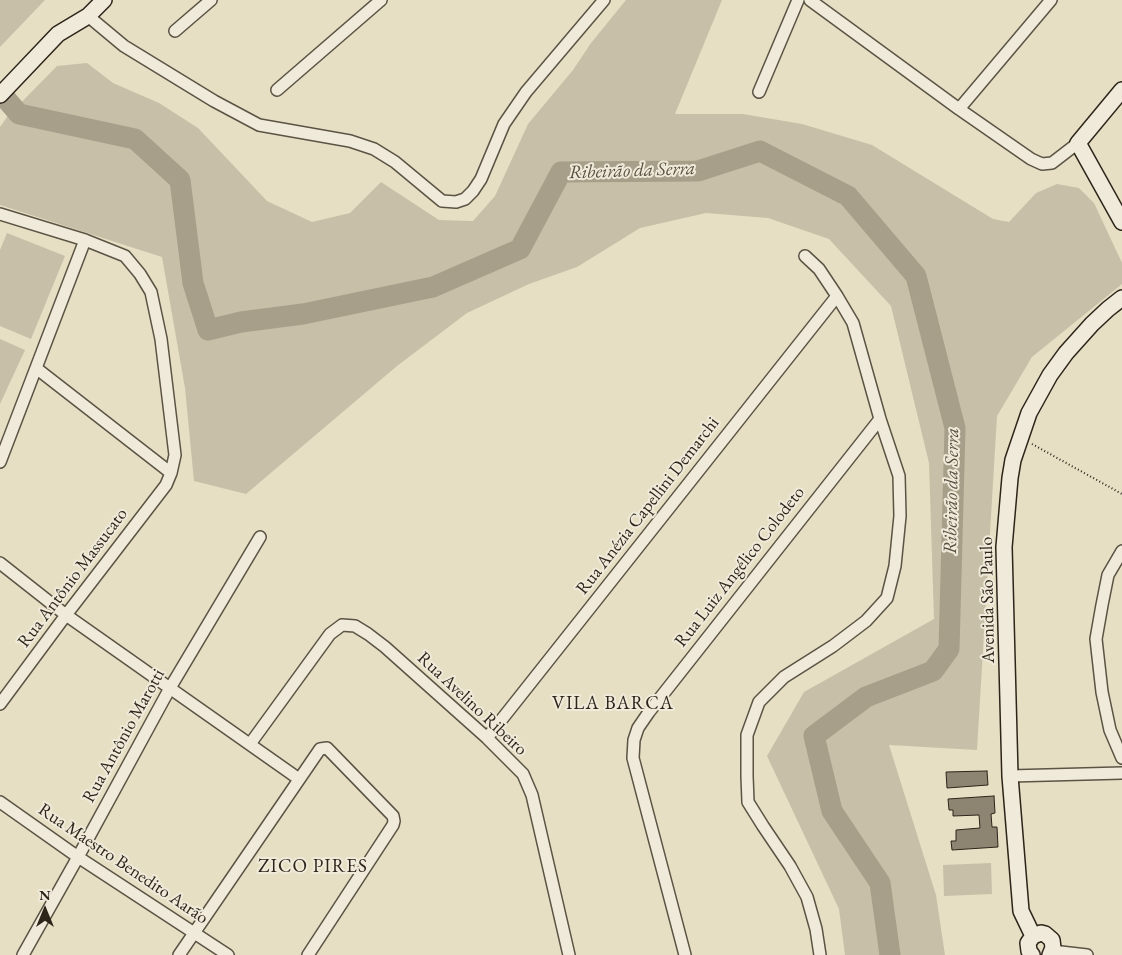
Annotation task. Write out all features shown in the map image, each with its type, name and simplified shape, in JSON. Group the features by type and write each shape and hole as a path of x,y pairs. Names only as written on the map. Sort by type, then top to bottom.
{"street":[{"path":"0,95 58,34 88,16 104,0"},
{"path":"175,31 211,0"},
{"path":"277,90 381,0"},
{"path":"88,16 124,46 214,101 259,125 350,141 374,149 395,162 442,201 456,202 465,199 480,179 504,124 526,92 604,0"},
{"path":"759,92 798,0"},
{"path":"810,0 959,109 1031,159 1042,164 1052,163 1078,143 1122,90"},
{"path":"959,109 1051,0"},
{"path":"1078,143 1122,222"},
{"path":"0,214 85,240 124,256 140,274 151,292 161,339 175,455 171,473 36,368"},
{"path":"0,462 85,240"},
{"path":"805,256 819,270 837,296 852,323 899,476 900,516 895,566 886,598 866,621 834,646 784,677 759,702 747,735 748,802 790,866 807,897 816,929 820,955"},
{"name":"Rua Anézia Capellini Demarchi","path":"487,738 837,296"},
{"name":"Avenida São Paulo","path":"1031,949 1021,910 1010,776 1004,547 1010,478 1013,460 1029,413 1050,375 1066,353 1092,324 1122,298"},
{"name":"Rua Luiz Angélico Colodeto","path":"685,955 633,758 634,740 638,728 880,419"},
{"name":"Rua Antônio Massucato","path":"0,704 166,485 171,473"},
{"name":"Rua Antônio Marotti","path":"23,955 170,688 260,537"},
{"path":"1122,551 1108,575 1096,639 1102,692 1110,730 1122,758"},
{"path":"0,563 66,615 299,779"},
{"name":"Rua Avelino Ribeiro","path":"250,744 330,634 342,625 355,626 368,634 487,738 522,774 532,795 569,955"},
{"path":"179,955 320,749 328,748 393,816 394,821 308,955"},
{"path":"1010,776 1122,773"},
{"name":"Rua Maestro Benedito Aarão","path":"0,802 78,857 228,955"},
{"path":"1031,949 1041,934 1049,936 1052,940 1051,953 1087,955"}],"path":[{"path":"1020,437 1122,494"}],"shaded area":[{"path":"0,0 45,0 0,47"},
{"path":"626,0 722,0 675,114 743,114 802,124 872,145 993,219 1009,222 1036,193 1057,184 1079,188 1094,203 1122,263 1122,284 1032,357 997,416 977,750 889,745 936,895 945,955 845,955 839,909 767,756 804,692 934,619 929,463 891,306 829,239 768,218 706,213 640,228 577,267 529,284 467,313 397,366 246,494 194,481 185,388 162,257 0,205 0,127 7,117 57,66 87,63 113,83 159,103 198,128 267,201 312,222 350,213 381,182 439,220 473,221 495,196 528,124 573,70 591,43"},
{"path":"7,233 65,256 31,339 0,326 0,250"},
{"path":"0,339 25,350 0,404"},
{"path":"991,863 992,894 944,896 943,865"}],"building":[{"path":"987,771 988,785 947,788 946,772"},
{"path":"994,796 995,813 991,814 992,827 997,827 998,847 952,850 951,841 956,841 956,830 980,828 979,815 953,816 953,810 949,810 948,799"}],"waterway":[{"name":"Ribeirão da Serra","path":"0,92 19,114 135,139 180,180 193,283 208,330 241,322 303,314 433,287 520,249 561,172 698,171 760,151 848,196 916,276 955,428 949,649 933,671 866,697 814,736 832,811 880,883 890,955"}],"district":[{"name":"VILA BARCA","path":"613,704"},
{"name":"ZICO PIRES","path":"313,867"}]}
